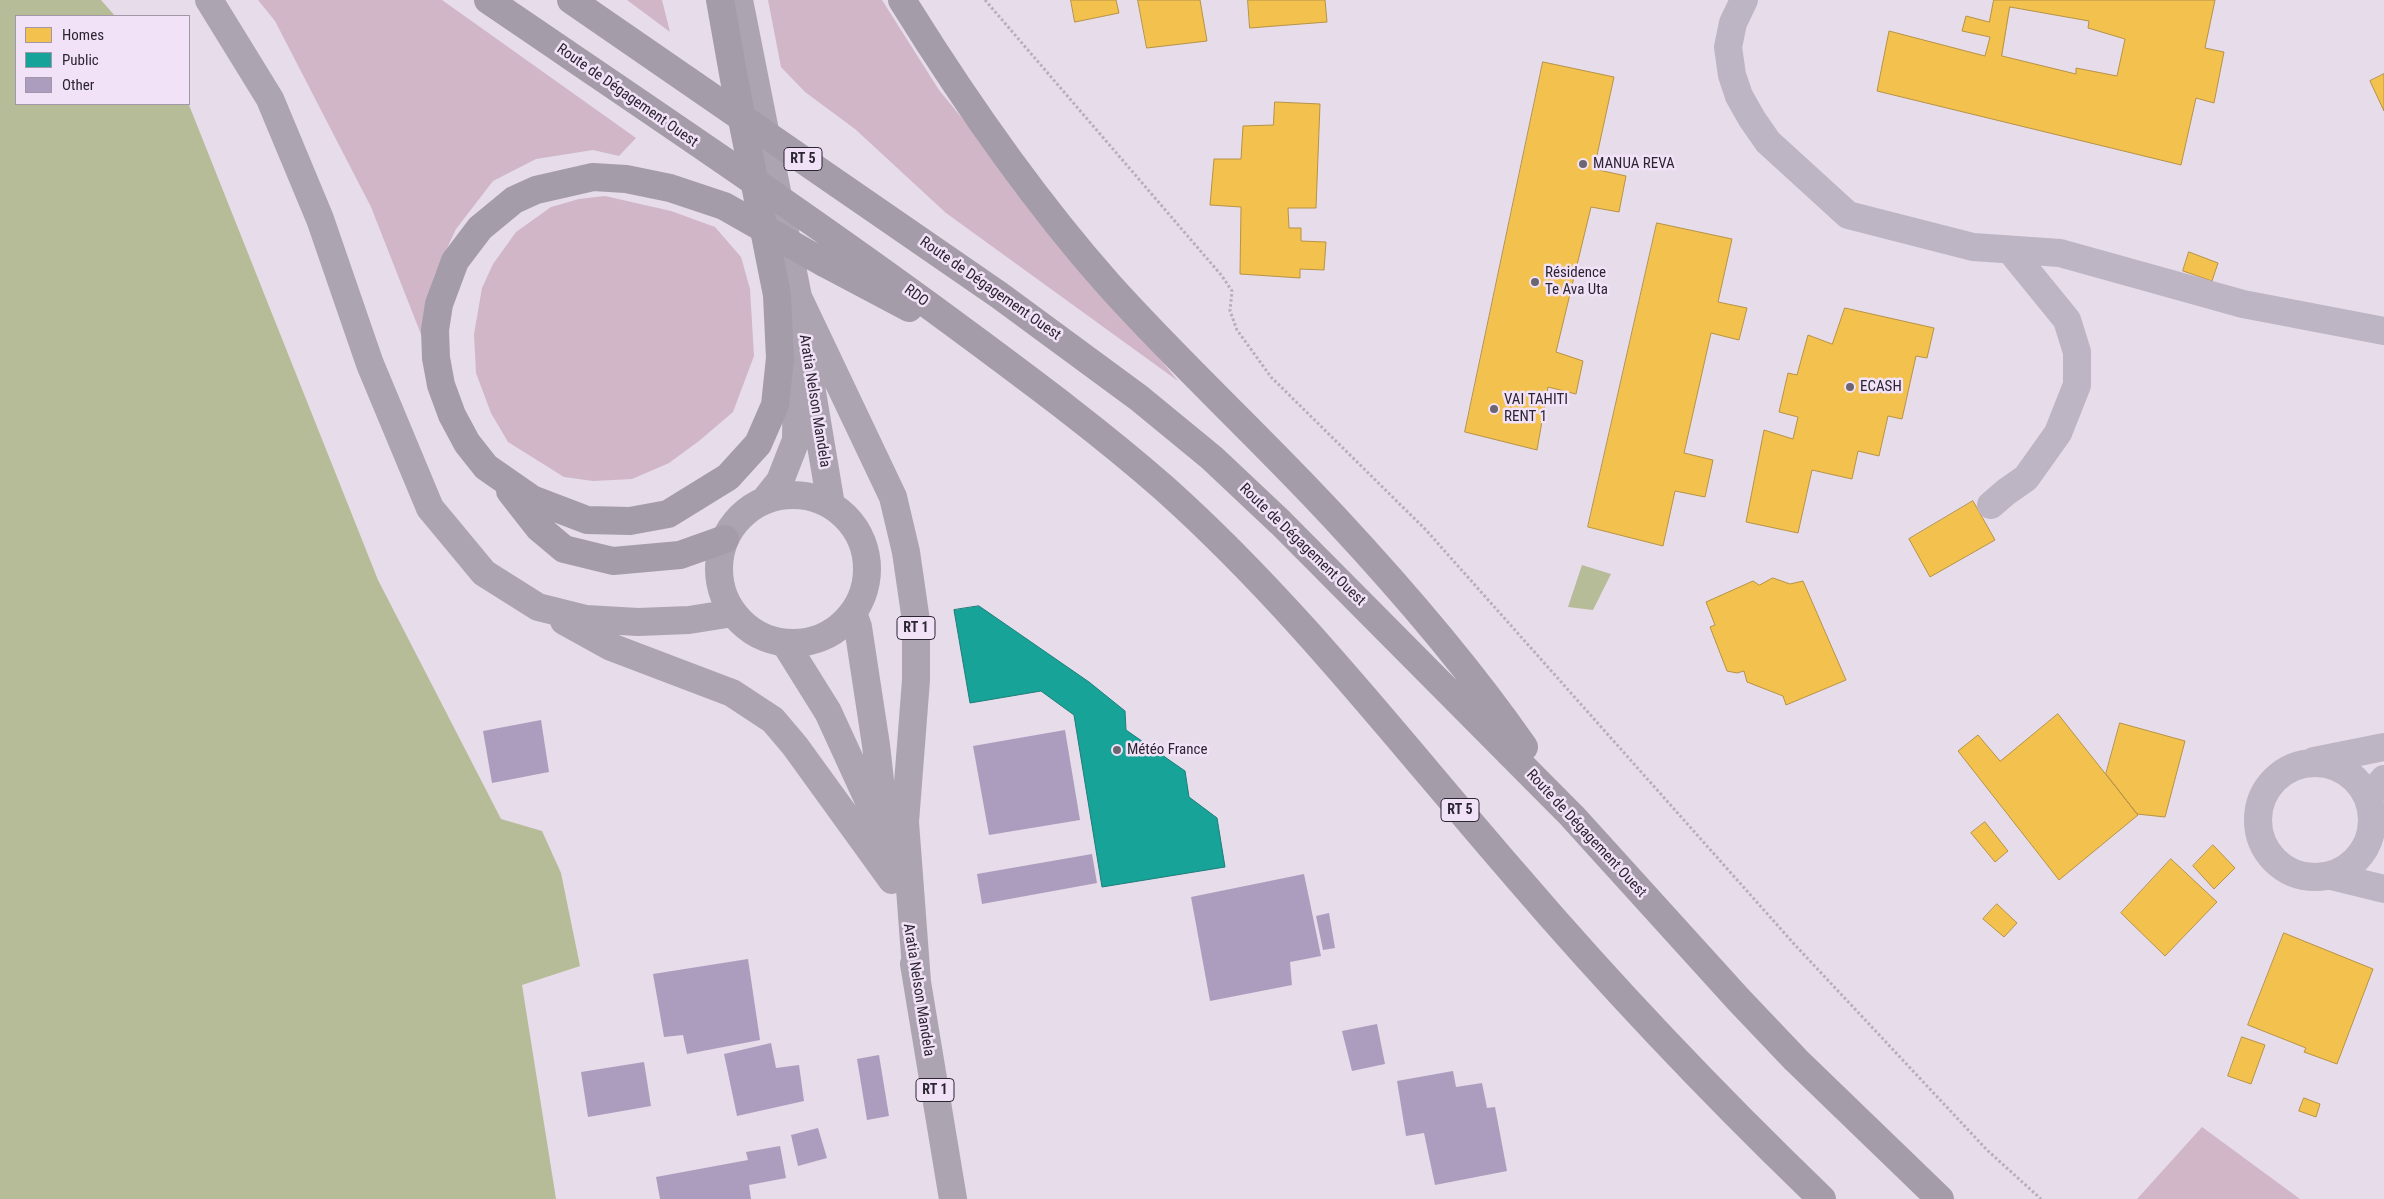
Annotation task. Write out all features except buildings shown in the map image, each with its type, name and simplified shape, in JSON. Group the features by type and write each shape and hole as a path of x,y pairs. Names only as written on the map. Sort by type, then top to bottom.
{"highway":[{"name":"Route de Dégagement Ouest","path":"488,0 628,97 833,253"},
{"name":"Route de Dégagement Ouest","path":"571,0 960,267 1124,387 1212,458 1281,523 1572,816 1738,1000 1796,1060 1940,1199"},
{"path":"720,0 777,295 780,358 775,405 758,444 728,477 668,514 630,521 587,520 532,499 486,467 467,443 452,415 441,385 436,358 435,330 439,304 455,261 480,228 514,200 536,190 593,177 626,179 670,188 724,206 833,253"},
{"path":"902,0 1029,189 1127,304 1333,516 1426,619 1516,736 1572,816"},
{"name":"RT 5","path":"833,253 990,351 1092,427 1164,489 1238,559 1387,722 1520,882 1658,1034 1822,1199"},
{"path":"499,477 539,528 564,549 613,561 680,555 725,539"}],"main road":[{"path":"209,0 270,100 320,219 370,364 430,508 484,573 538,607 611,647 732,693 773,720 816,775 901,893"},
{"name":"RT 1","path":"740,0 798,298 796,440 780,481 765,500"},
{"name":"RT 1","path":"798,298 893,497 906,552 916,621 916,680 905,822 917,982"},
{"name":"Aratia Nelson Mandela","path":"798,298 831,505"},
{"name":"RT 1","path":"786,495 802,495 817,498 831,505 854,526 862,539 866,554 866,585 861,600 843,625 816,640 785,643 770,640 756,634 733,613 720,584 721,553 725,539 740,518 756,504 765,500 786,495"},
{"path":"538,607 586,619 638,622 689,620 733,613"},
{"name":"Aratia Nelson Mandela","path":"853,613 858,627 876,745 887,842 901,893 953,1199"},
{"name":"Aratia Nelson Mandela","path":"785,643 828,712 887,842"}],"street":[{"path":"1744,0 1733,23 1728,47 1732,75 1739,96 1768,142 1848,214 1973,247 2060,253 2243,304 2384,331"},
{"path":"1991,505 2026,478 2032,470 2058,432 2076,386 2077,352 2067,320 2010,250"},
{"path":"2384,747 2301,764 2280,774 2265,792 2258,814 2260,837 2271,857 2289,872 2311,878 2331,876 2384,889"},
{"path":"2301,764 2328,764 2376,789 2372,823 2366,846 2358,859 2345,869 2331,876"},
{"path":"2366,846 2379,873 2384,878"}],"path":[{"path":"985,0 1222,276 1232,291 1230,311 1236,330 1271,377 1426,530 1795,946 1987,1150 2041,1199"}],"shaded area":[{"path":"0,0 101,0 114,15 15,15 15,105 189,105 378,580 501,819 542,831 561,873 580,966 522,985 556,1199 0,1199"},
{"path":"258,0 442,0 636,138 619,156 593,150 536,159 493,181 456,229 435,274 425,306 424,342 371,207 275,21"},
{"path":"627,0 662,0 670,32"},
{"path":"768,0 882,0 939,90 1178,381 946,213 855,129 805,92 781,67"},
{"path":"605,196 671,211 715,227 741,257 750,289 754,356 733,412 699,441 669,463 632,479 593,481 564,477 508,442 491,413 476,373 474,334 482,288 493,264 516,232 551,207 579,199"},
{"path":"1582,565 1611,574 1593,610 1568,607"},
{"path":"2202,1127 2300,1199 2137,1199"}],"place":[{"name":"MANUA REVA","path":"1583,164"},
{"name":"Résidence Te Ava Uta","path":"1535,282"},
{"name":"ECASH","path":"1850,387"},
{"name":"VAI TAHITI RENT 1","path":"1494,409"},
{"name":"Météo France","path":"1117,750"}]}
